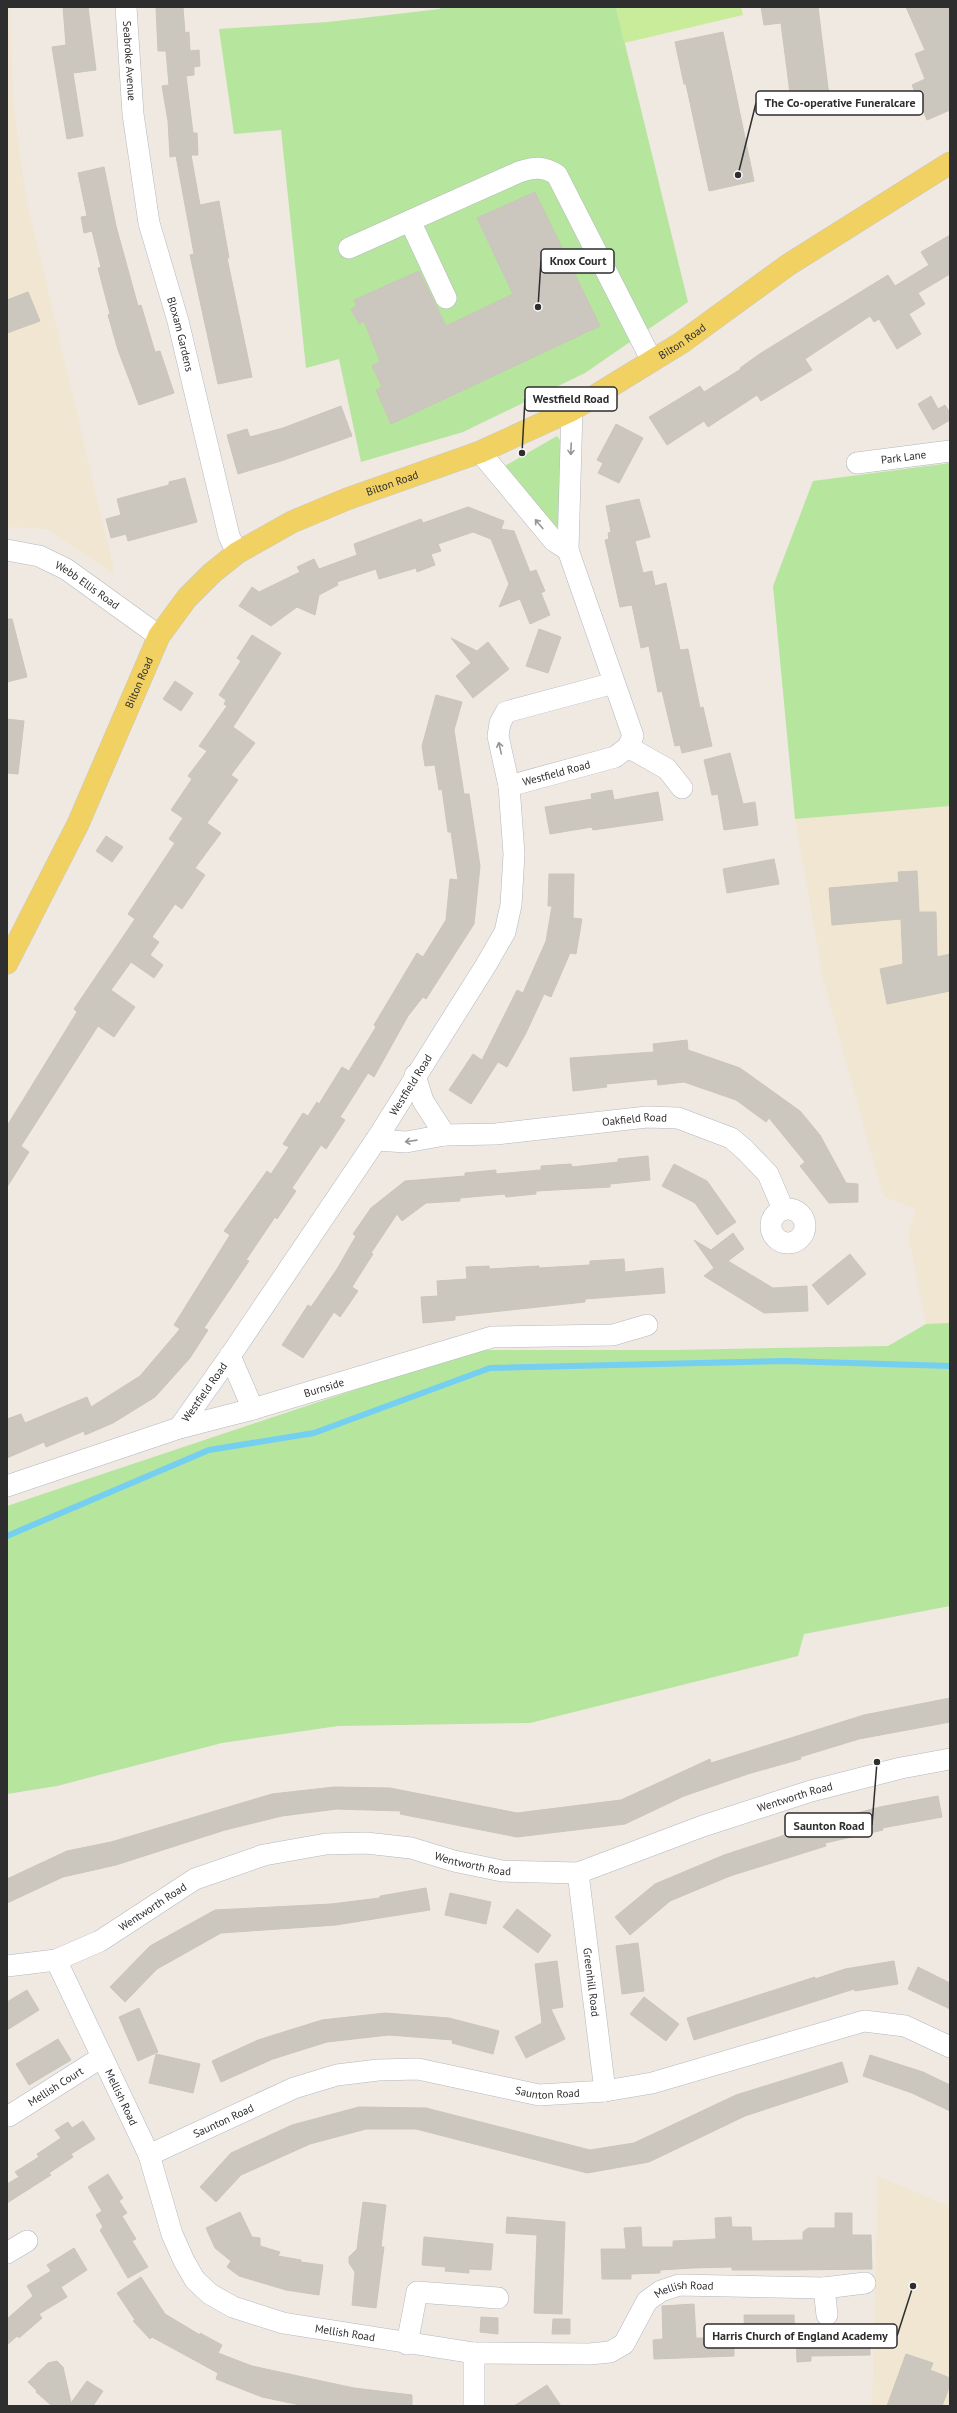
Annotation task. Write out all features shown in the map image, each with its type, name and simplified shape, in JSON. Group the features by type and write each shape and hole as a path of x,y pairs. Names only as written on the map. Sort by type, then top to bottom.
{"main road":[{"name":"Bilton Road","path":"7,963 78,824 159,636 187,598 212,573 237,553 292,522 347,498 480,452 572,410 681,343 788,265 950,163"}],"street":[{"name":"Seabroke Avenue","path":"126,7 132,114"},
{"name":"Bloxam Gardens","path":"132,114 149,223 178,321 229,536 237,553"},
{"path":"349,248 519,172 535,167 548,169 557,175 652,361"},
{"path":"410,221 446,298"},
{"path":"572,410 568,550 633,736 628,747 667,769 682,788"},
{"name":"Park Lane","path":"857,464 950,451"},
{"path":"480,452 554,541 568,550"},
{"name":"Webb Ellis Road","path":"7,550 39,556 66,570 159,636"},
{"name":"Westfield Road","path":"178,1428 230,1356 376,1140 415,1075 486,965 504,932 511,905 514,854 509,786 498,736 500,723 506,712 614,683"},
{"name":"Westfield Road","path":"509,786 615,757 628,747"},
{"path":"415,1075 423,1101 445,1135"},
{"name":"Oakfield Road","path":"376,1140 406,1142 445,1135 496,1134 647,1117 678,1118 731,1138 746,1150 768,1174 783,1209"},
{"name":"Burnside","path":"7,1486 178,1428 253,1409 492,1337 613,1335 647,1325"},
{"name":"Westfield Road","path":"230,1356 253,1409"},
{"name":"Wentworth Road","path":"7,1966 56,1960 100,1941 195,1879 264,1855 326,1844 366,1843 411,1848 454,1861 502,1871 578,1873 703,1826 811,1791 901,1768 950,1759"},
{"name":"Greenhill Road","path":"578,1873 606,2091"},
{"name":"Mellish Road","path":"56,1960 149,2155 172,2234 195,2280 210,2294 233,2307 283,2323 407,2344 474,2353 589,2354 610,2352 624,2344 647,2302 661,2291 679,2285 824,2288 865,2283"},
{"name":"Saunton Road","path":"149,2155 294,2088 337,2075 378,2070 418,2069 539,2095 606,2091 652,2084 864,2021 905,2026 950,2047"},
{"name":"Mellish Court","path":"9,2116 102,2058"},
{"path":"7,2254 27,2241"},
{"path":"824,2288 827,2315"},
{"path":"407,2344 417,2292 498,2298"},
{"path":"474,2353 474,2406"}],"shaded area":[{"path":"7,7 10,7 13,102 26,197 115,575 47,529 7,527"},
{"path":"950,806 950,1323 926,1324 908,1233 916,1209 883,1196 823,978 795,819"},
{"path":"878,2176 950,2207 950,2406 872,2406"}],"green space":[{"path":"440,7 616,7 688,302 585,373 463,432 361,462 339,359 306,368 281,130 234,134 219,29 328,22 440,9"},
{"path":"616,7 741,7 743,15 624,43"},
{"path":"557,436 563,444 563,525 556,527 498,470"},
{"path":"950,463 950,806 795,819 773,586 813,481"},
{"path":"950,1323 950,1606 804,1634 798,1656 530,1723 338,1726 222,1743 57,1786 7,1794 7,1506 474,1350 673,1350 888,1346 926,1324"}],"building":[{"path":"63,7 88,7 96,70 73,73 83,136 67,139 52,47 66,45"},
{"path":"156,7 183,7 185,33 189,32 190,51 199,50 200,66 194,67 194,75 186,76 193,133 197,133 198,155 191,155 200,205 219,201 229,258 227,258 252,377 218,384 190,255 194,254 176,156 170,157 168,121 162,86 169,85 166,51 158,51"},
{"path":"761,7 818,7 830,104 792,109 781,23 764,25"},
{"path":"906,7 950,7 950,110 927,120 912,85 925,79 915,54 925,50"},
{"path":"723,32 754,181 709,191 686,84 684,84 675,42"},
{"path":"104,167 116,226 138,306 141,305 155,352 160,351 174,393 139,405 118,350 108,315 110,314 98,268 101,267 92,231 84,233 81,217 87,216 78,173"},
{"path":"535,192 600,326 391,424 376,390 382,387 372,366 380,361 364,321 359,324 351,309 357,306 354,300 419,271 446,326 513,294 477,218"},
{"path":"950,235 950,274 918,293 925,304 909,314 921,334 897,349 879,319 874,322 870,316 805,359 812,370 761,401 757,395 708,427 704,421 667,445 649,417 700,386 704,392 741,369 740,368 761,353 888,275 895,286 929,265 921,252"},
{"path":"28,292 40,321 7,333 7,300"},
{"path":"931,396 938,409 945,405 950,413 950,420 933,430 918,404"},
{"path":"341,406 352,436 281,461 238,474 227,435 247,429 250,437 283,428"},
{"path":"616,424 643,438 619,483 598,473 603,463 597,460"},
{"path":"185,478 197,522 128,541 126,534 111,538 106,519 121,515 117,499 169,485 169,482"},
{"path":"639,499 650,537 635,541 643,573 652,571 655,586 666,583 680,650 688,649 700,708 703,707 712,746 682,753 680,745 675,746 662,691 658,692 649,646 641,648 632,605 620,607 605,540 609,539 608,533 611,532 606,506"},
{"path":"468,507 504,521 501,529 514,531 530,572 536,570 545,591 541,593 550,615 530,624 520,599 499,607 509,584 491,539 473,532 438,544 441,551 431,554 435,565 417,572 416,568 379,579 376,569 337,582 338,585 319,595 315,615 297,607 271,626 239,606 252,587 259,592 300,572 297,567 314,559 319,569 357,555 354,544 421,519 423,523"},
{"path":"7,619 12,619 27,677 7,682"},
{"path":"539,629 561,637 548,673 526,666"},
{"path":"252,635 281,653 233,727 255,743 231,775 238,780 207,823 221,833 195,868 205,875 182,909 175,904 152,937 159,942 150,955 163,965 154,978 131,962 111,990 135,1007 114,1037 98,1026 21,1146 29,1152 7,1187 7,1126 77,1012 74,1009 135,919 128,914 175,843 169,839 183,818 171,810 192,779 188,776 207,751 199,746 227,706 224,704 226,700 219,695 241,661 237,658"},
{"path":"451,638 477,651 488,642 509,669 473,698 456,676 471,663"},
{"path":"175,681 193,693 181,711 163,699"},
{"path":"436,695 462,702 454,730 464,794 469,794 480,866 474,924 426,999 423,997 408,1016 374,1077 368,1073 340,1117 345,1120 326,1149 321,1145 292,1188 296,1191 277,1219 275,1217 246,1260 249,1261 204,1328 208,1330 190,1358 155,1397 113,1423 85,1435 84,1431 46,1447 44,1442 7,1458 7,1419 21,1414 25,1423 87,1397 91,1407 140,1376 180,1329 174,1325 230,1235 224,1231 267,1171 271,1174 289,1147 283,1144 303,1113 308,1116 317,1102 319,1104 342,1067 349,1071 376,1027 374,1025 417,953 423,957 446,920 450,879 458,880 451,832 448,832 442,789 439,790 435,765 425,766 422,746"},
{"path":"7,719 24,721 18,774 7,773"},
{"path":"730,753 743,804 755,802 758,825 724,830 718,794 712,795 704,760"},
{"path":"612,790 614,800 658,792 663,820 593,830 592,827 550,834 545,807 592,799 591,794"},
{"path":"106,836 123,847 112,862 96,851"},
{"path":"774,859 779,884 727,893 723,869"},
{"path":"917,871 919,912 936,912 937,957 950,954 950,991 887,1004 880,969 903,964 901,919 832,925 829,888 899,882 898,872"},
{"path":"549,874 574,874 573,918 582,919 576,954 570,953 551,997 544,994 526,1033 507,1067 498,1062 471,1104 449,1090 473,1054 482,1060 517,990 523,993 546,941 552,906 548,906"},
{"path":"687,1040 688,1050 740,1068 800,1111 820,1135 846,1183 858,1184 858,1202 829,1203 800,1166 805,1162 769,1118 766,1122 736,1100 684,1082 658,1085 657,1079 606,1084 607,1087 573,1091 570,1058 654,1052 653,1044"},
{"path":"648,1156 650,1180 610,1184 610,1187 536,1191 536,1194 506,1197 505,1194 460,1198 460,1201 426,1203 402,1221 397,1214 371,1253 373,1254 352,1287 358,1291 340,1317 334,1312 303,1358 282,1345 308,1305 311,1307 337,1269 356,1236 353,1234 371,1208 405,1181 465,1176 465,1173 496,1170 496,1174 541,1170 541,1166 571,1164 572,1167 618,1162 618,1159"},
{"path":"674,1164 707,1181 736,1222 717,1235 695,1203 662,1186"},
{"path":"733,1233 744,1249 728,1261 773,1288 807,1286 808,1311 764,1313 704,1276 714,1268 694,1240 711,1250"},
{"path":"850,1254 866,1274 828,1305 812,1285"},
{"path":"624,1259 625,1272 663,1268 665,1293 585,1299 585,1302 455,1316 455,1320 423,1323 421,1297 438,1296 437,1281 467,1279 466,1267 489,1266 489,1269 539,1266 539,1268 590,1265 590,1261"},
{"path":"950,1698 950,1722 859,1739 800,1757 801,1759 751,1773 684,1796 625,1824 517,1837 400,1814 401,1811 337,1809 282,1816 225,1830 116,1865 63,1877 7,1903 7,1879 67,1851 111,1842 272,1794 334,1787 390,1788 517,1813 621,1800 710,1759 711,1763 864,1715"},
{"path":"938,1796 942,1817 882,1828 883,1830 825,1843 826,1846 730,1876 670,1901 630,1935 615,1917 655,1884 724,1855 834,1819 880,1807"},
{"path":"426,1888 430,1910 336,1925 221,1933 157,1969 125,2002 110,1987 150,1946 215,1910 331,1904 380,1898 380,1896"},
{"path":"450,1893 491,1902 486,1924 445,1915"},
{"path":"517,1909 551,1935 538,1953 503,1927"},
{"path":"638,1943 644,1991 622,1994 616,1946"},
{"path":"557,1961 563,2007 551,2009 565,2039 526,2058 515,2037 542,2023 535,1964"},
{"path":"894,1961 898,1984 855,1991 854,1989 694,2040 687,2018 815,1977 815,1979 845,1969"},
{"path":"918,1967 950,1983 950,2009 908,1989"},
{"path":"27,1990 39,2010 7,2030 7,2002"},
{"path":"644,1997 679,2024 666,2041 630,2014"},
{"path":"139,2008 158,2052 138,2061 119,2017"},
{"path":"385,2013 449,2018 499,2031 493,2054 452,2043 453,2040 389,2035 327,2042 273,2059 221,2082 212,2061 258,2040 322,2020"},
{"path":"58,2039 71,2060 29,2085 16,2064"},
{"path":"156,2054 200,2064 193,2093 149,2083"},
{"path":"870,2055 923,2072 950,2085 950,2111 912,2093 863,2076"},
{"path":"842,2062 848,2082 745,2116 649,2162 587,2173 416,2129 366,2129 310,2144 241,2175 216,2202 200,2187 231,2153 292,2125 359,2107 426,2108 590,2150 634,2143 736,2095"},
{"path":"83,2121 95,2139 71,2154 73,2157 49,2173 51,2175 7,2203 7,2184 19,2177 15,2172 39,2157 37,2154 61,2138 55,2130 68,2122 72,2128"},
{"path":"108,2174 123,2198 119,2201 127,2213 122,2216 136,2239 132,2241 148,2267 128,2278 100,2230 103,2227 96,2215 102,2211 88,2187"},
{"path":"363,2202 386,2205 381,2247 384,2247 376,2308 352,2305 355,2272 349,2263 349,2257 357,2249"},
{"path":"240,2212 252,2237 260,2238 260,2246 280,2252 278,2256 301,2260 301,2262 323,2265 319,2295 286,2290 239,2276 227,2267 231,2261 215,2248 206,2228"},
{"path":"835,2213 852,2213 852,2235 871,2235 872,2269 732,2270 732,2267 692,2268 660,2270 660,2273 631,2274 631,2279 602,2279 601,2249 626,2249 624,2228 641,2227 642,2247 673,2247 673,2241 716,2239 715,2218 731,2217 732,2227 751,2227 752,2241 803,2240 803,2232 808,2228 835,2228"},
{"path":"507,2217 565,2222 562,2314 534,2313 537,2235 506,2233"},
{"path":"424,2237 493,2244 491,2270 469,2269 469,2273 445,2271 446,2267 422,2265"},
{"path":"74,2248 87,2270 61,2287 67,2297 39,2314 42,2318 19,2338 17,2336 7,2345 7,2319 33,2296 27,2286 51,2271 47,2265"},
{"path":"141,2277 165,2314 200,2335 200,2333 222,2345 218,2353 252,2366 354,2388 412,2395 412,2406 305,2406 262,2397 216,2379 218,2373 152,2337 150,2339 133,2321 135,2320 117,2293"},
{"path":"694,2304 696,2338 734,2338 734,2356 654,2359 653,2340 663,2339 662,2306"},
{"path":"744,2315 794,2315 795,2342 745,2346"},
{"path":"481,2317 498,2318 498,2334 480,2332"},
{"path":"553,2319 570,2319 570,2334 552,2334"},
{"path":"870,2333 870,2355 811,2356 811,2361 797,2362 796,2334"},
{"path":"906,2354 933,2363 930,2370 950,2378 950,2385 942,2406 887,2406"},
{"path":"57,2361 63,2367 71,2403 87,2381 103,2391 93,2406 52,2406 36,2392 37,2391 28,2382 48,2363"},
{"path":"547,2385 561,2406 514,2406"}],"waterway":[{"path":"7,1536 209,1450 314,1433 490,1368 786,1361 950,1366"}],"place":[{"name":"The Co-operative Funeralcare","path":"738,175"},
{"name":"Knox Court","path":"538,307"},
{"name":"Westfield Road","path":"522,453"},
{"name":"Saunton Road","path":"877,1762"},
{"name":"Harris Church of England Academy","path":"913,2286"}]}
